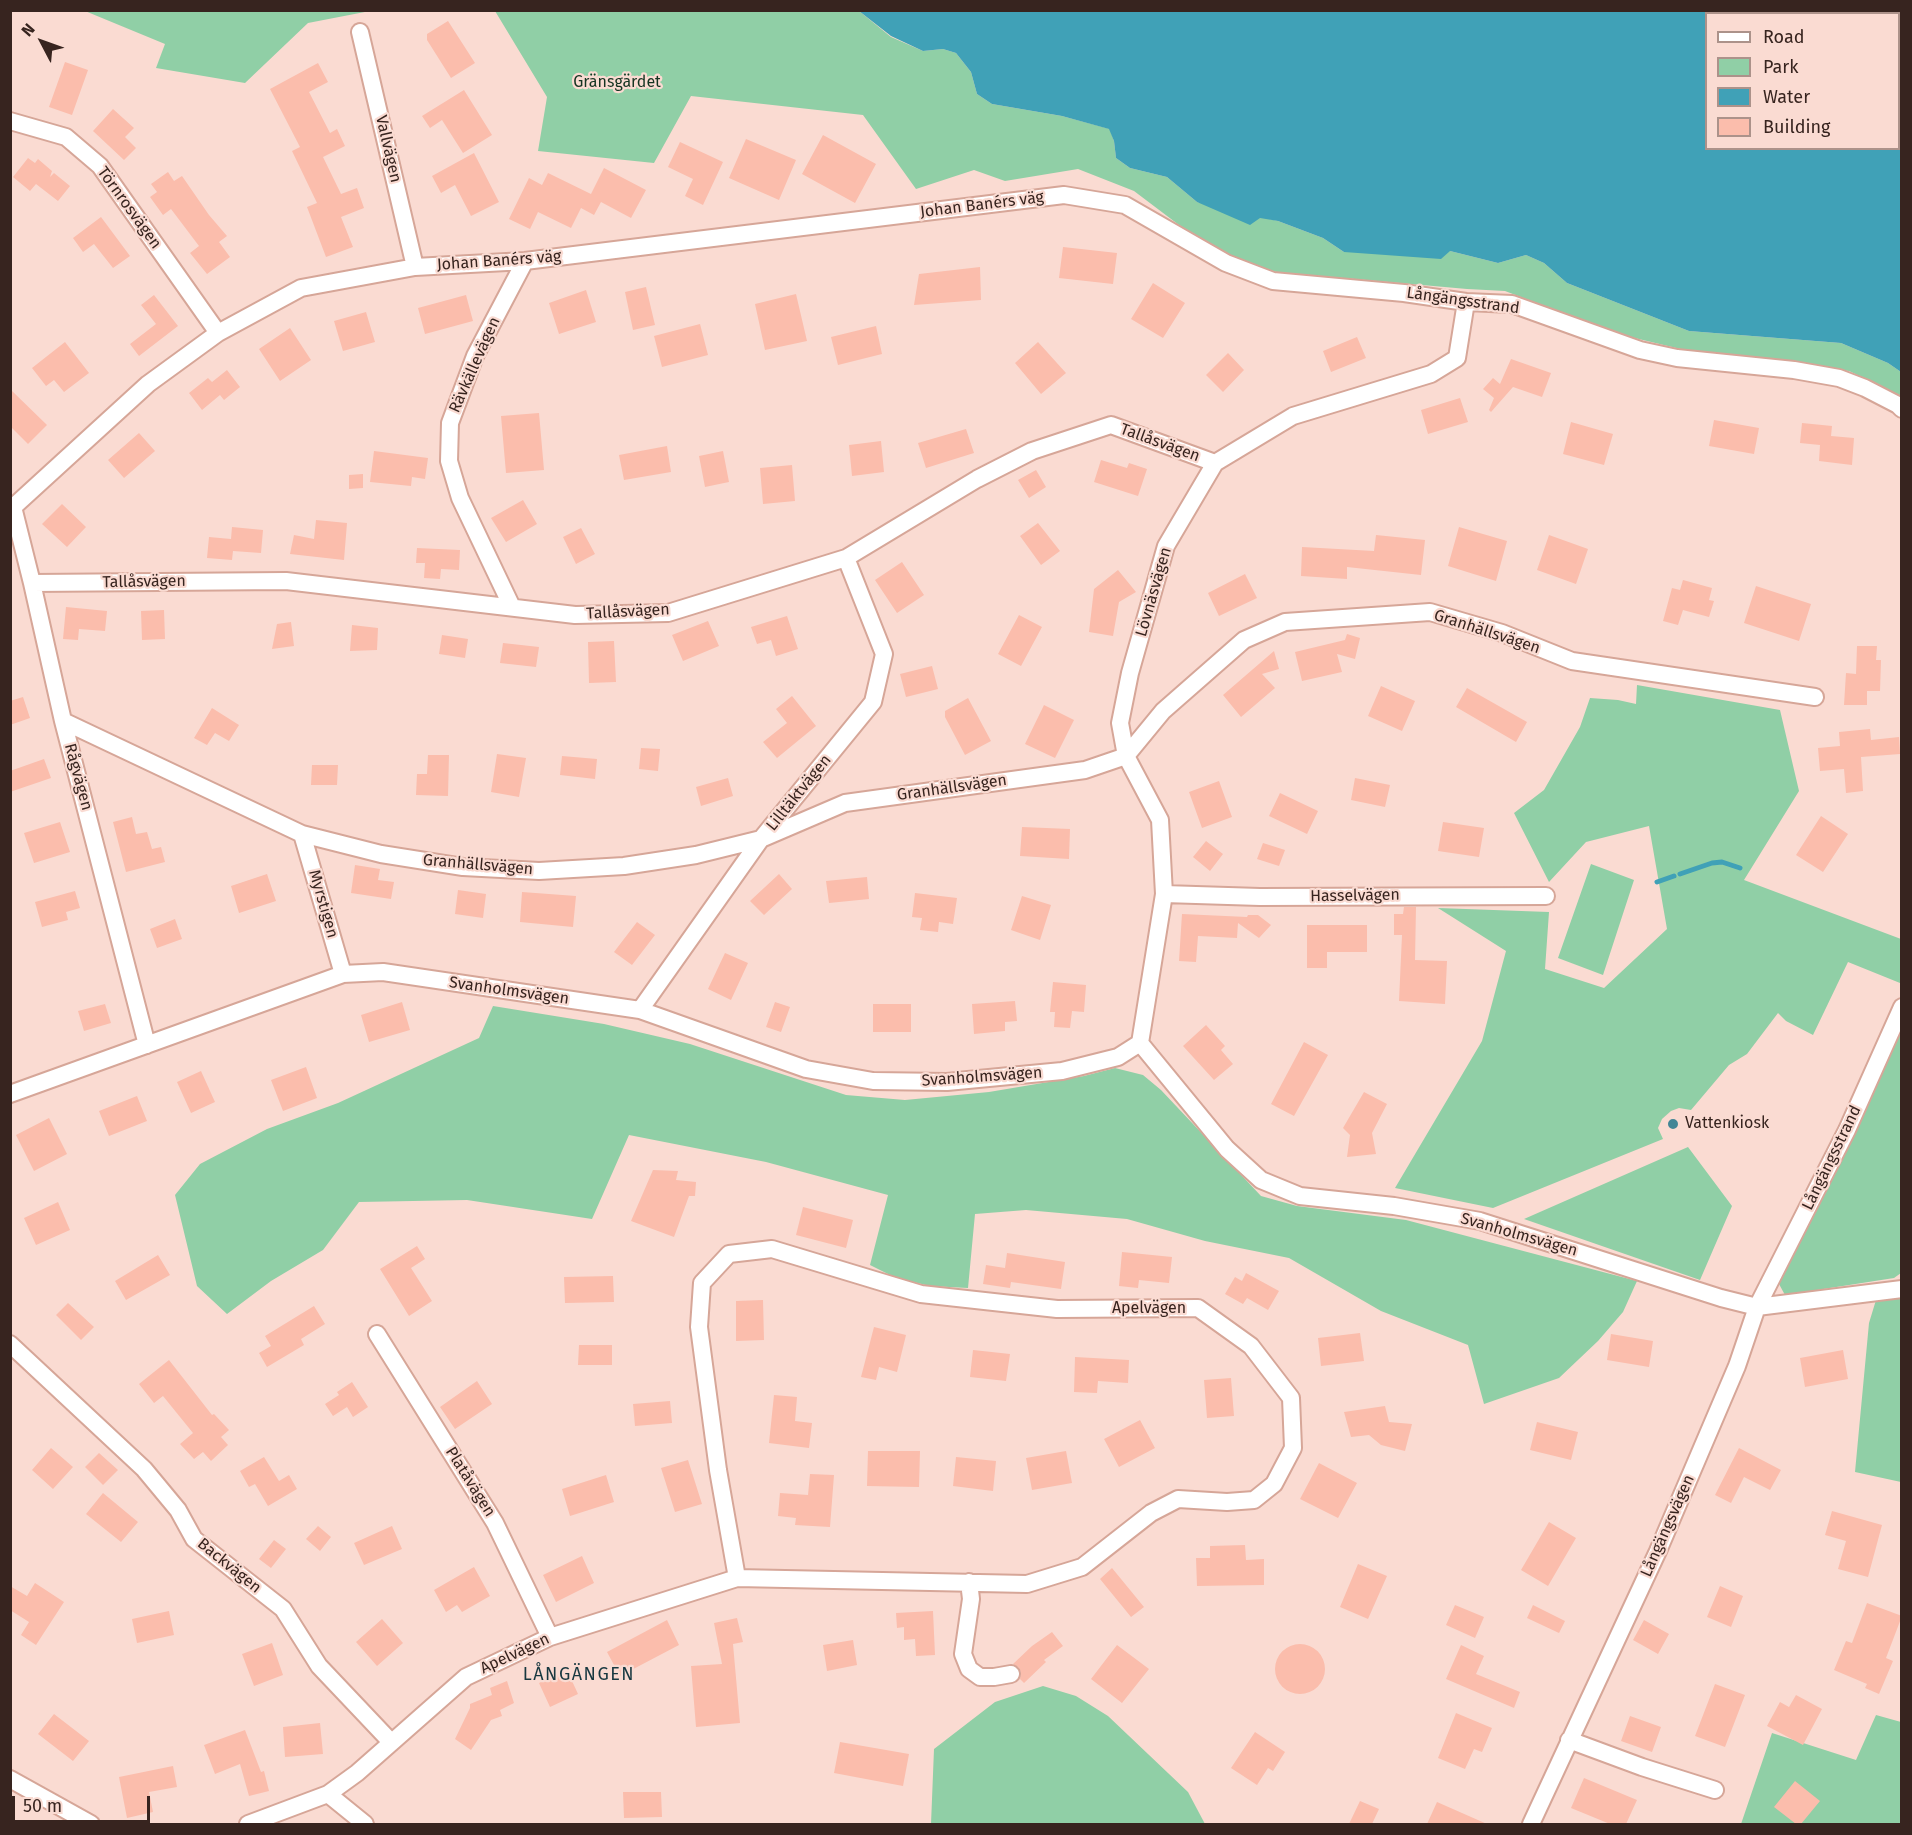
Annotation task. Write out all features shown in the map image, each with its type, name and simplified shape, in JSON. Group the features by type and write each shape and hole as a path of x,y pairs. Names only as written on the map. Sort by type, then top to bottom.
{"street":[{"name":"Vallvägen","path":"360,32 415,267"},
{"name":"Törnrosvägen","path":"10,121 66,137 100,166 218,333"},
{"name":"Johan Banérs väg","path":"12,509 148,384 218,333 301,288 415,267 525,261 1064,195"},
{"name":"Långängsstrand","path":"1064,195 1125,205 1226,262 1273,281 1404,292 1466,302 1512,304 1640,350 1677,358 1794,370 1839,378 1865,388 1902,409"},
{"name":"Rävkällevägen","path":"512,607 460,498 449,461 450,423 475,356 525,261"},
{"name":"Lövnäsvägen","path":"1140,1043 1164,894 1160,820 1126,756 1120,723 1130,673 1166,546 1215,463 1293,416 1431,374 1456,358 1466,302"},
{"name":"Tallåsvägen","path":"32,583 286,581 575,615 668,613 846,558 977,479 1032,451 1112,425 1215,463"},
{"name":"Rågvägen","path":"12,509 32,583 63,721 147,1045"},
{"name":"Lilltäktvägen","path":"640,1010 761,839 873,702 884,654 846,558"},
{"name":"Granhällsvägen","path":"63,721 302,834 381,854 463,867 539,871 624,866 696,855 761,839 845,803 1085,770 1126,756 1163,711 1244,640 1284,622 1430,612 1502,633 1572,661 1815,697"},
{"name":"Myrstigen","path":"302,834 343,974"},
{"name":"Hasselvägen","path":"1164,894 1260,897 1546,896"},
{"name":"Svanholmsvägen","path":"10,1094 343,974 383,972 640,1010 806,1070 873,1081 947,1082 1062,1071 1118,1057 1140,1043 1227,1149 1262,1180 1300,1196 1394,1206 1479,1221 1721,1298 1757,1307 1902,1289"},
{"name":"Långängsstrand","path":"1757,1307 1847,1130 1902,1007"},
{"name":"Apelvägen","path":"248,1824 327,1794 357,1773 465,1677 550,1637 737,1578 1027,1584 1082,1567 1150,1513 1178,1499 1227,1502 1254,1500 1274,1484 1293,1448 1292,1398 1251,1346 1198,1308 1058,1310 921,1294 772,1249 729,1254 702,1283 699,1328 718,1470 737,1578"},
{"name":"Långängsvägen","path":"1531,1824 1658,1551 1737,1366 1757,1307"},
{"name":"Platåvägen","path":"377,1334 495,1523 550,1637"},
{"name":"Backvägen","path":"10,1344 144,1469 178,1510 194,1539 283,1609 320,1666 391,1742"},
{"path":"969,1582 971,1599 963,1654 969,1669 980,1677 1011,1674"},
{"path":"1569,1740 1642,1767 1715,1790"},
{"path":"10,1779 91,1824"},
{"path":"327,1794 365,1824"}],"green space":[{"path":"85,11 370,11 308,23 245,83 156,68 165,44"},
{"name":"Gränsgärdet","path":"495,11 859,11 891,37 923,51 943,49 956,53 971,72 977,94 992,104 1062,116 1110,129 1116,158 1130,168 1167,177 1197,202 1278,221 1323,238 1344,252 1450,251 1498,263 1526,255 1544,263 1567,283 1689,331 1841,343 1888,363 1901,372 1901,400 1887,389 1849,371 1773,364 1697,353 1618,334 1505,291 1276,272 1237,259 1179,225 1134,191 1078,169 1005,181 974,170 916,189 863,115 691,96 654,163 538,151 547,97"},
{"path":"1637,685 1780,710 1799,791 1744,880 1901,939 1902,979 1900,983 1848,962 1813,1035 1786,1021 1778,1013 1747,1054 1729,1065 1691,1110 1679,1108 1671,1111 1662,1119 1658,1128 1663,1139 1493,1208 1395,1188 1482,1041 1506,951 1438,908 1549,912 1545,969 1604,988 1667,929 1649,826 1586,842 1549,882 1514,813 1544,790 1580,727 1590,698 1636,704"},
{"path":"1591,864 1634,880 1603,975 1558,958"},
{"path":"493,1006 604,1024 690,1044 846,1095 905,1100 989,1092 1084,1076 1115,1068 1143,1075 1161,1090 1261,1196 1297,1206 1406,1220 1637,1281 1623,1312 1598,1341 1559,1378 1484,1404 1468,1345 1381,1311 1289,1258 1205,1241 1127,1219 1026,1210 975,1214 968,1288 930,1286 896,1278 870,1265 888,1195 766,1162 629,1135 592,1219 467,1200 359,1202 323,1250 271,1281 227,1314 197,1286 175,1195 200,1164 267,1129 338,1103 479,1038"},
{"path":"1901,1019 1901,1273 1894,1278 1785,1295 1779,1284"},
{"path":"1688,1147 1732,1206 1700,1280 1524,1219"},
{"path":"1901,1290 1901,1482 1855,1472 1869,1323 1876,1300"},
{"path":"1043,1686 1076,1696 1108,1716 1188,1792 1205,1824 931,1824 934,1749 995,1702"},
{"path":"1876,1715 1901,1722 1901,1824 1741,1824 1772,1733 1856,1760"}],"water":[{"path":"859,11 1901,11 1901,372 1888,363 1841,343 1689,331 1567,283 1544,263 1526,255 1498,263 1450,251 1441,259 1344,252 1323,238 1278,221 1260,218 1250,225 1197,202 1167,177 1130,168 1116,158 1114,141 1109,129 1062,116 992,104 977,94 971,72 956,53 943,49 923,51 891,36"}],"building":[{"path":"448,21 475,63 451,78 427,40 427,34"},
{"path":"65,62 88,70 72,115 49,107"},
{"path":"318,63 328,82 309,92 330,133 337,129 345,146 323,157 341,194 357,188 364,208 341,217 353,247 326,257 307,207 317,203 292,151 300,147 270,89"},
{"path":"464,90 492,135 463,153 442,120 430,128 422,116"},
{"path":"113,109 134,128 125,137 136,148 124,160 93,131"},
{"path":"823,135 876,164 855,203 802,174"},
{"path":"746,139 796,160 779,200 729,178"},
{"path":"680,142 723,162 703,205 685,196 693,179 668,167"},
{"path":"474,153 499,202 471,216 455,185 441,193 432,176"},
{"path":"28,158 35,163 38,159 52,171 50,177 54,173 70,186 58,201 36,184 30,191 13,177"},
{"path":"604,168 646,190 631,218 601,202 594,215 581,208 571,228 538,212 530,229 509,219 529,178 542,185 548,173 591,194"},
{"path":"168,172 174,181 182,176 209,215 227,236 219,242 230,257 207,274 190,253 199,246 171,209 163,215 150,197 157,192 151,184"},
{"path":"101,217 130,256 113,268 94,244 83,252 73,238"},
{"path":"1063,247 1117,253 1113,284 1059,278"},
{"path":"980,267 981,300 914,305 919,274"},
{"path":"1153,283 1185,303 1163,338 1131,319"},
{"path":"646,287 655,325 633,330 625,292"},
{"path":"586,290 596,322 559,334 549,303"},
{"path":"796,294 807,341 765,350 755,304"},
{"path":"154,295 178,326 139,356 130,344 156,324 141,305"},
{"path":"466,295 473,321 425,334 418,308"},
{"path":"366,312 375,342 343,351 334,321"},
{"path":"700,324 708,355 662,367 654,336"},
{"path":"876,326 882,354 838,365 831,337"},
{"path":"290,328 311,360 280,381 259,349"},
{"path":"1357,337 1366,358 1331,372 1323,351"},
{"path":"65,342 89,373 64,392 54,380 46,386 32,368"},
{"path":"1038,342 1066,373 1041,394 1015,363"},
{"path":"1228,353 1244,370 1223,392 1206,375"},
{"path":"1511,359 1551,373 1542,397 1513,387 1491,412 1489,410 1494,398 1483,389 1493,378 1500,384"},
{"path":"227,370 240,387 224,400 220,395 202,410 189,393 208,378 212,382"},
{"path":"10,389 47,425 28,444 10,426"},
{"path":"1460,398 1468,422 1428,434 1421,410"},
{"path":"539,413 544,470 506,473 501,416"},
{"path":"1714,420 1759,428 1754,454 1709,446"},
{"path":"1571,422 1613,434 1604,465 1563,454"},
{"path":"1802,423 1832,426 1831,436 1854,438 1852,465 1819,461 1820,445 1800,443"},
{"path":"966,429 974,453 926,468 918,443"},
{"path":"139,433 155,451 124,478 108,460"},
{"path":"881,441 884,472 852,476 849,445"},
{"path":"667,446 671,472 624,480 619,455"},
{"path":"374,451 428,458 425,479 412,477 411,486 370,482"},
{"path":"723,451 729,482 705,487 699,456"},
{"path":"1101,460 1127,468 1129,463 1147,469 1138,496 1094,482"},
{"path":"792,465 795,501 763,504 760,468"},
{"path":"1036,470 1046,487 1029,498 1018,480"},
{"path":"363,474 363,488 349,489 349,475"},
{"path":"523,500 537,524 506,542 491,518"},
{"path":"62,504 86,527 67,547 42,524"},
{"path":"316,520 347,523 344,560 290,554 294,535 314,539"},
{"path":"1038,523 1060,551 1041,565 1020,536"},
{"path":"232,527 263,530 261,553 233,551 232,560 207,558 209,537 231,539"},
{"path":"1459,527 1507,541 1496,581 1448,566"},
{"path":"581,528 595,554 576,564 563,537"},
{"path":"1376,535 1425,540 1421,575 1347,567 1347,579 1301,576 1302,547 1374,551"},
{"path":"1549,535 1588,549 1576,584 1537,570"},
{"path":"417,548 460,550 459,570 441,569 440,579 424,578 425,563 416,563"},
{"path":"902,562 924,595 897,613 875,580"},
{"path":"1118,570 1136,592 1119,602 1113,636 1089,632 1094,589"},
{"path":"1245,574 1257,598 1219,616 1208,593"},
{"path":"1683,580 1712,588 1709,600 1714,601 1709,617 1683,610 1678,625 1663,621 1672,588 1680,590"},
{"path":"1756,586 1811,604 1799,641 1744,623"},
{"path":"66,607 107,611 105,631 79,629 78,640 63,639"},
{"path":"164,610 165,639 142,640 141,611"},
{"path":"1019,615 1042,627 1021,666 998,654"},
{"path":"787,616 798,649 776,656 771,640 757,644 751,627"},
{"path":"708,621 719,646 683,661 672,635"},
{"path":"291,622 294,646 272,649 277,624"},
{"path":"352,625 378,628 377,650 350,651"},
{"path":"1347,634 1360,638 1355,659 1337,654 1342,672 1302,681 1295,652 1345,640"},
{"path":"442,635 468,639 465,658 439,654"},
{"path":"614,641 616,682 589,683 588,642"},
{"path":"503,643 539,647 536,667 500,663"},
{"path":"1857,646 1877,646 1876,660 1881,660 1880,691 1867,691 1867,705 1844,705 1846,673 1856,674"},
{"path":"1274,651 1279,669 1262,674 1275,688 1241,717 1223,695"},
{"path":"932,666 938,689 906,697 900,674"},
{"path":"1381,686 1415,701 1402,731 1368,716"},
{"path":"1467,688 1527,722 1516,742 1456,707"},
{"path":"792,696 816,726 777,758 763,742 787,723 776,709"},
{"path":"23,697 30,718 10,725 10,701"},
{"path":"968,698 991,741 965,755 945,717 945,711"},
{"path":"1044,705 1074,720 1055,758 1025,744"},
{"path":"212,708 239,725 229,741 215,733 207,745 194,738"},
{"path":"1870,729 1871,740 1899,737 1900,754 1861,757 1863,791 1846,793 1844,769 1820,771 1818,748 1840,746 1839,732"},
{"path":"641,748 660,749 658,771 639,769"},
{"path":"497,754 526,758 519,797 491,792"},
{"path":"428,755 449,755 448,796 416,795 417,774 427,774"},
{"path":"562,756 597,759 595,779 560,775"},
{"path":"44,759 51,778 10,792 10,771"},
{"path":"312,765 338,765 337,785 311,785"},
{"path":"728,778 733,796 701,806 696,787"},
{"path":"1355,778 1390,785 1385,807 1351,800"},
{"path":"1219,781 1232,817 1202,828 1189,792"},
{"path":"1280,793 1318,811 1307,834 1269,816"},
{"path":"1821,816 1848,834 1823,872 1796,855"},
{"path":"132,817 136,834 147,832 152,849 161,847 165,862 126,872 113,822"},
{"path":"60,822 70,852 34,863 24,833"},
{"path":"1443,822 1484,828 1479,857 1438,851"},
{"path":"1022,827 1070,829 1069,859 1020,856"},
{"path":"1206,841 1223,854 1210,871 1193,857"},
{"path":"1263,843 1285,850 1279,866 1257,859"},
{"path":"355,865 380,869 378,880 394,882 391,899 351,893"},
{"path":"267,874 276,901 239,913 231,886"},
{"path":"779,874 792,889 764,915 750,901"},
{"path":"867,877 869,899 829,903 826,881"},
{"path":"458,890 486,894 483,918 455,914"},
{"path":"75,891 80,908 66,912 68,920 42,927 35,902"},
{"path":"522,892 576,896 573,927 520,922"},
{"path":"915,893 957,898 953,924 939,922 938,932 920,930 922,918 912,917"},
{"path":"1022,896 1051,905 1040,940 1011,930"},
{"path":"1404,907 1416,907 1415,960 1447,961 1445,1004 1399,1001 1402,935 1394,935 1394,914 1403,914"},
{"path":"1182,914 1247,917 1258,915 1271,925 1259,938 1238,923 1237,938 1198,936 1196,962 1179,961"},
{"path":"175,919 182,939 157,948 150,929"},
{"path":"637,922 655,935 632,965 614,952"},
{"path":"1307,925 1367,925 1367,952 1327,952 1327,968 1307,968"},
{"path":"725,953 748,963 731,1000 708,989"},
{"path":"1053,982 1086,985 1084,1012 1072,1011 1070,1028 1054,1027 1055,1012 1050,1012"},
{"path":"1015,1001 1017,1021 1005,1022 1005,1031 974,1034 972,1004"},
{"path":"402,1002 410,1030 369,1042 361,1015"},
{"path":"775,1002 790,1007 781,1032 766,1027"},
{"path":"105,1004 111,1023 84,1031 78,1011"},
{"path":"873,1004 911,1004 911,1032 873,1032"},
{"path":"1206,1025 1225,1046 1221,1050 1233,1064 1214,1080 1183,1046"},
{"path":"1304,1042 1328,1055 1294,1116 1271,1104"},
{"path":"306,1067 317,1098 283,1111 271,1080"},
{"path":"201,1071 215,1102 191,1113 177,1082"},
{"path":"1364,1092 1387,1104 1372,1133 1376,1154 1347,1157 1350,1135 1343,1128"},
{"path":"137,1096 147,1121 109,1136 99,1111"},
{"path":"49,1118 67,1154 34,1171 16,1135"},
{"path":"653,1170 678,1171 676,1180 696,1182 695,1196 689,1196 674,1237 631,1221"},
{"path":"58,1202 70,1230 36,1245 24,1218"},
{"path":"803,1207 853,1220 846,1248 796,1235"},
{"path":"417,1246 425,1259 411,1268 432,1301 409,1316 380,1269"},
{"path":"1122,1252 1172,1257 1169,1283 1139,1280 1138,1288 1119,1286"},
{"path":"1007,1253 1065,1262 1061,1289 1011,1282 1010,1288 983,1284 986,1265 1005,1268"},
{"path":"158,1255 170,1275 126,1300 115,1281"},
{"path":"1246,1273 1279,1291 1268,1310 1247,1298 1243,1304 1225,1294 1235,1277 1242,1281"},
{"path":"613,1276 614,1302 565,1303 564,1277"},
{"path":"763,1300 764,1340 736,1341 736,1301"},
{"path":"68,1303 94,1327 81,1340 56,1315"},
{"path":"314,1306 325,1324 301,1339 304,1345 267,1367 259,1353 271,1346 265,1336"},
{"path":"874,1327 906,1335 897,1372 879,1367 876,1380 861,1377"},
{"path":"1360,1333 1364,1361 1321,1366 1318,1338"},
{"path":"1611,1334 1653,1341 1649,1367 1607,1360"},
{"path":"579,1345 612,1345 612,1365 578,1365"},
{"path":"973,1350 1010,1354 1006,1381 970,1377"},
{"path":"1843,1350 1848,1379 1805,1387 1800,1358"},
{"path":"1075,1357 1129,1360 1128,1383 1098,1381 1097,1393 1074,1392"},
{"path":"169,1360 212,1415 214,1414 229,1430 221,1437 228,1445 211,1461 203,1452 194,1459 180,1444 193,1433 163,1396 154,1403 139,1384"},
{"path":"1231,1378 1234,1416 1207,1418 1204,1380"},
{"path":"477,1381 492,1404 455,1429 440,1407"},
{"path":"352,1382 368,1407 353,1417 347,1407 333,1416 325,1404 339,1395 337,1392"},
{"path":"774,1395 797,1397 795,1421 812,1423 809,1448 769,1443"},
{"path":"670,1401 672,1423 635,1426 633,1404"},
{"path":"1385,1406 1389,1422 1412,1424 1405,1451 1381,1445 1369,1435 1351,1437 1344,1412"},
{"path":"1140,1420 1155,1448 1119,1467 1104,1439"},
{"path":"1537,1422 1578,1432 1571,1460 1530,1450"},
{"path":"51,1448 73,1467 53,1489 32,1470"},
{"path":"1739,1448 1781,1470 1770,1490 1744,1477 1731,1503 1715,1495"},
{"path":"868,1451 920,1451 919,1487 867,1486"},
{"path":"1066,1451 1072,1483 1032,1490 1026,1458"},
{"path":"99,1453 118,1470 103,1485 85,1467"},
{"path":"264,1457 279,1481 289,1475 297,1489 268,1506 255,1484 249,1487 240,1471"},
{"path":"956,1457 996,1461 993,1491 953,1486"},
{"path":"688,1460 702,1504 675,1512 661,1468"},
{"path":"1319,1463 1357,1483 1338,1518 1300,1499"},
{"path":"810,1474 834,1475 830,1527 795,1525 796,1518 778,1516 780,1493 808,1495"},
{"path":"606,1475 614,1502 570,1516 562,1489"},
{"path":"103,1493 138,1522 121,1542 86,1514"},
{"path":"1832,1511 1882,1525 1868,1577 1838,1569 1846,1541 1825,1535"},
{"path":"1549,1522 1576,1538 1548,1586 1521,1570"},
{"path":"318,1526 331,1537 320,1551 306,1539"},
{"path":"392,1526 402,1549 364,1565 354,1543"},
{"path":"274,1540 286,1549 271,1568 259,1559"},
{"path":"1245,1545 1246,1560 1264,1559 1264,1585 1197,1586 1196,1558 1210,1558 1210,1546"},
{"path":"582,1556 594,1583 556,1602 543,1575"},
{"path":"1358,1564 1387,1576 1368,1619 1340,1607"},
{"path":"474,1567 490,1596 462,1612 457,1605 446,1612 434,1590"},
{"path":"1112,1568 1144,1607 1131,1617 1100,1579"},
{"path":"35,1583 64,1602 36,1645 21,1635 29,1622 10,1610 10,1586 27,1596"},
{"path":"1720,1586 1743,1596 1731,1627 1707,1617"},
{"path":"1867,1603 1902,1616 1886,1658 1893,1661 1879,1694 1865,1688 1867,1684 1834,1670 1846,1641 1852,1643"},
{"path":"1455,1605 1484,1617 1475,1638 1446,1625"},
{"path":"1533,1605 1565,1621 1559,1633 1527,1618"},
{"path":"169,1611 174,1635 137,1643 132,1619"},
{"path":"933,1611 935,1655 916,1656 915,1639 904,1640 904,1627 897,1628 896,1613"},
{"path":"737,1618 743,1642 733,1644 740,1723 696,1727 691,1666 722,1664 714,1623"},
{"path":"382,1619 403,1643 377,1666 356,1642"},
{"path":"667,1620 679,1645 620,1676 607,1652"},
{"path":"1644,1620 1669,1634 1658,1654 1633,1640"},
{"path":"1052,1632 1063,1646 1044,1660 1046,1662 1024,1683 1020,1679 1019,1668 1013,1664 1032,1646"},
{"path":"853,1640 857,1665 827,1671 823,1645"},
{"path":"272,1643 283,1675 254,1686 242,1654"},
{"path":"1295,1644 1305,1644 1318,1651 1325,1664 1325,1674 1318,1687 1305,1694 1295,1694 1286,1690 1279,1683 1275,1674 1275,1664 1279,1655 1286,1648"},
{"path":"1117,1645 1149,1669 1122,1703 1091,1679"},
{"path":"1461,1645 1484,1656 1476,1674 1520,1692 1514,1708 1446,1679"},
{"path":"567,1670 578,1694 550,1707 539,1683"},
{"path":"507,1681 514,1703 500,1710 502,1716 491,1720 471,1750 455,1739 470,1704 492,1695 490,1688"},
{"path":"1715,1684 1745,1695 1725,1747 1695,1736"},
{"path":"1796,1695 1822,1709 1803,1745 1767,1726 1780,1702 1789,1707"},
{"path":"1456,1713 1492,1728 1482,1752 1474,1749 1465,1769 1438,1758"},
{"path":"54,1714 89,1741 73,1761 38,1734"},
{"path":"1630,1716 1661,1727 1652,1752 1621,1741"},
{"path":"320,1723 323,1754 285,1757 283,1727"},
{"path":"245,1730 261,1772 264,1771 269,1791 249,1796 240,1764 215,1774 204,1745"},
{"path":"1255,1732 1285,1752 1273,1771 1268,1768 1257,1785 1231,1768"},
{"path":"840,1742 909,1754 903,1786 834,1773"},
{"path":"173,1766 177,1787 149,1792 153,1812 127,1818 119,1777"},
{"path":"1584,1778 1637,1800 1626,1824 1610,1824 1571,1808"},
{"path":"1795,1781 1820,1801 1801,1824 1796,1824 1774,1807"},
{"path":"623,1792 661,1792 662,1817 624,1818"},
{"path":"1360,1801 1379,1809 1372,1824 1349,1824"},
{"path":"1437,1802 1487,1824 1427,1824"}],"waterway":[{"path":"1680,874 1712,863 1722,862 1740,868"},
{"path":"1657,882 1674,876"}],"place":[{"name":"Vattenkiosk","path":"1673,1124"}],"district":[{"name":"LÅNGÄNGEN","path":"579,1675"}]}
